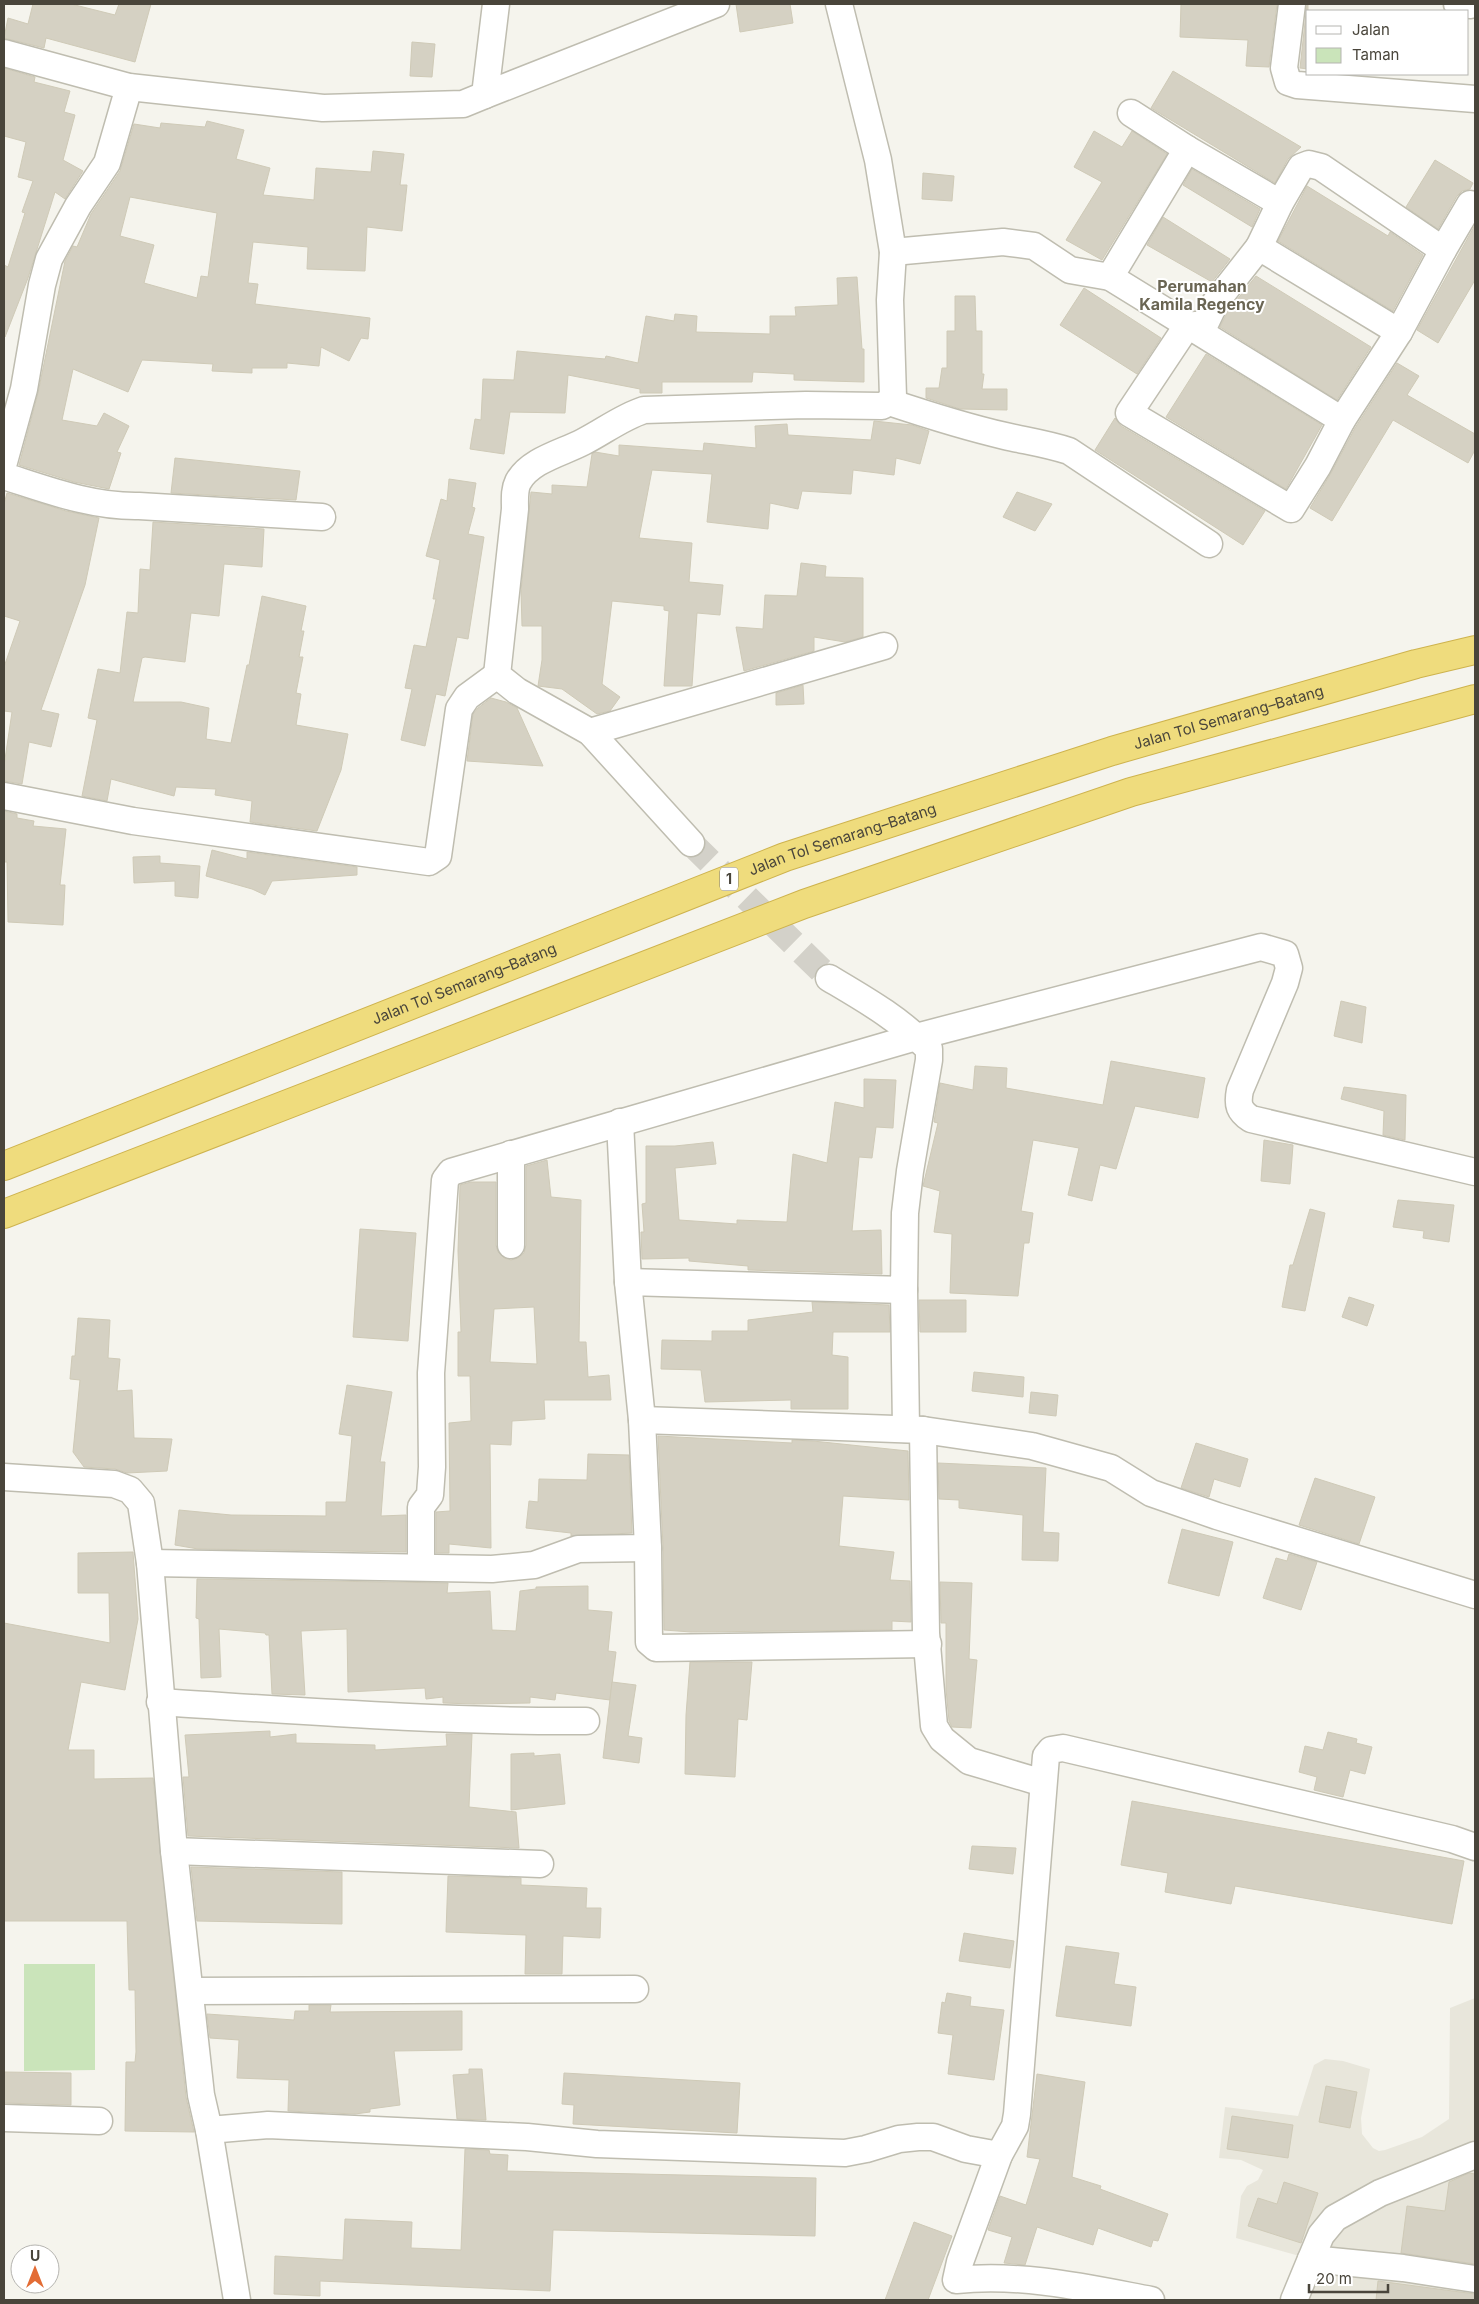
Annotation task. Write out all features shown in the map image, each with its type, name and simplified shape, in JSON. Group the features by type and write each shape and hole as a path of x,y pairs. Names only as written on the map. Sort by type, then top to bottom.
{"highway":[{"name":"Jalan Tol Semarang–Batang","path":"4,1166 785,857 1112,751 1407,667 1475,650"},
{"path":"4,1214 804,904 1131,792 1475,699"}],"street":[{"path":"485,95 496,4"},
{"path":"4,53 129,87 323,108 463,104 716,4"},
{"path":"4,796 133,821 421,863 429,862 438,856 458,709 467,697 497,675 515,509 515,492 517,484 523,476 536,464 581,443 633,413 644,410 796,405 882,406 893,397 890,300 893,252 878,160 838,4"},
{"path":"1292,4 1284,68 1288,82 1297,85 1475,99"},
{"path":"4,462 24,389 42,285 49,259 78,206 107,163 129,87"},
{"path":"1131,113 1186,149 1280,203"},
{"path":"1110,277 1186,149"},
{"path":"1443,250 1321,166 1309,164 1301,166 1280,203 1259,247 1215,303 1205,324 1187,326 1129,413 1291,509 1318,466 1342,420 1399,332 1470,204"},
{"path":"893,252 1003,242 1034,246 1070,270 1110,277 1342,420"},
{"path":"1259,247 1399,332"},
{"path":"889,402 950,422 1007,437 1048,444 1069,451 1209,544"},
{"path":"4,476 106,505 322,517"},
{"path":"590,732 884,646"},
{"path":"497,675 517,691 590,732 691,843"},
{"path":"421,1567 421,1507 430,1495 432,1467 431,1373 445,1180 451,1172 916,1037 1253,948 1271,948 1285,954 1289,968 1285,983 1240,1090 1238,1102 1241,1112 1251,1120 1475,1172"},
{"path":"829,978 887,1012 929,1049 929,1060 910,1171 905,1214 904,1290 934,1726 942,1739 969,1761 1043,1783"},
{"path":"620,1122 628,1282 642,1420 648,1548 649,1642 656,1648 928,1644"},
{"path":"511,1154 511,1245"},
{"path":"628,1282 904,1290"},
{"path":"642,1420 914,1430 1032,1446 1111,1468 1151,1493 1207,1513 1475,1595"},
{"path":"4,1477 95,1482 123,1486 136,1496 141,1503 150,1563 160,1702 174,1851 201,2095 209,2130 237,2300"},
{"path":"150,1563 516,1567 534,1565 578,1549 648,1548"},
{"path":"160,1702 374,1716 535,1722 586,1721"},
{"path":"954,2290 960,2262 999,2155 1015,2126 1043,1783 1046,1756 1051,1750 1063,1748 1475,1846"},
{"path":"174,1851 540,1864"},
{"path":"190,1991 635,1989"},
{"path":"4,2118 99,2121"},
{"path":"209,2130 268,2125 527,2136 597,2144 846,2152 918,2136 933,2137 966,2149 999,2155"},
{"path":"1294,2300 1321,2235 1335,2218 1380,2193 1475,2155"},
{"path":"1311,2259 1403,2268 1475,2279"},
{"path":"954,2290 979,2278 1049,2281 1151,2300"}],"shaded area":[{"path":"1475,1998 1475,2300 1287,2300 1303,2257 1236,2238 1241,2196 1247,2186 1258,2180 1263,2170 1241,2160 1219,2158 1225,2107 1298,2116 1314,2065 1325,2059 1343,2061 1370,2069 1361,2118 1362,2134 1373,2148 1379,2151 1385,2150 1422,2137 1449,2119 1450,2008"}],"green space":[{"path":"24,1964 95,1964 95,2070 24,2071"}],"building":[{"path":"33,4 71,4 115,15 119,4 151,4 135,62 46,38 44,48 4,38 8,18 28,24"},
{"path":"736,4 790,4 793,23 740,32"},
{"path":"1181,4 1277,4 1269,67 1246,66 1248,40 1180,37"},
{"path":"1306,13 1306,69 1300,68"},
{"path":"412,42 435,44 432,77 410,76"},
{"path":"4,68 35,77 34,82 70,91 64,112 75,115 63,160 83,171 65,199 55,192 28,278 5,337 4,265 8,267 25,213 22,212 33,181 18,177 26,142 4,136"},
{"path":"1173,71 1301,147 1288,159 1275,183 1151,108"},
{"path":"207,121 244,130 236,159 270,168 263,195 314,200 316,168 371,172 373,151 404,154 400,185 407,185 402,231 367,227 365,271 307,269 308,247 253,242 248,283 258,284 255,304 370,318 368,339 361,338 349,361 321,347 319,366 287,363 287,368 252,368 252,373 212,371 213,364 142,360 128,392 73,369 62,420 97,426 104,413 129,426 117,452 121,453 109,489 74,482 19,465 38,393 65,261 73,246 77,247 91,214 120,171 134,124 160,128 161,123 205,127","holes":["130,197 217,213 208,277 201,276 197,298 144,283 154,245 120,236"]},
{"path":"1094,131 1122,147 1132,131 1167,154 1102,260 1066,240 1102,182 1074,167"},
{"path":"1435,160 1473,183 1470,189 1462,191 1457,196 1438,229 1406,207"},
{"path":"1192,169 1260,209 1252,227 1183,185"},
{"path":"923,173 954,176 952,201 922,199"},
{"path":"1307,186 1388,236 1390,232 1423,255 1393,311 1278,241"},
{"path":"1163,217 1230,259 1212,282 1147,245"},
{"path":"1475,225 1475,280 1438,343 1417,330"},
{"path":"1256,276 1371,347 1337,400 1220,327 1228,311"},
{"path":"857,277 862,349 864,349 864,382 794,380 794,374 753,372 752,382 662,382 662,393 640,393 640,389 568,375 565,413 510,412 504,454 470,449 475,419 481,420 483,379 514,380 517,351 605,359 606,356 638,363 646,316 674,321 675,314 697,316 696,332 770,334 770,316 796,316 795,307 838,305 837,278"},
{"path":"1084,288 1161,338 1137,374 1060,325"},
{"path":"955,296 975,296 976,331 982,331 982,374 984,374 982,389 1007,389 1007,410 960,409 926,398 926,388 939,388 942,368 947,368 947,331 955,331"},
{"path":"1206,354 1322,425 1286,489 1166,417"},
{"path":"1397,363 1419,376 1407,395 1475,434 1475,450 1468,463 1393,420 1332,521 1310,508 1355,428"},
{"path":"1115,418 1121,426 1265,511 1243,545 1095,450"},
{"path":"874,421 912,425 929,431 920,464 896,458 894,475 853,470 851,494 802,491 798,509 770,503 768,529 707,522 712,474 652,470 639,538 692,543 689,582 723,585 720,615 697,613 692,686 664,686 669,611 664,610 664,606 612,601 602,684 620,697 610,711 597,714 562,689 538,686 542,660 542,626 522,626 521,591 531,492 552,494 552,485 587,487 592,454 595,452 619,456 619,445 703,451 704,443 756,448 755,426 787,424 788,435 871,440"},
{"path":"175,458 300,471 296,500 171,493"},
{"path":"449,479 476,483 472,507 475,508 468,534 484,537 468,639 457,637 445,696 436,694 425,746 401,740 412,689 405,688 414,645 426,647 436,599 433,599 440,560 426,556 441,499 447,501"},
{"path":"1017,492 1052,504 1035,531 1003,517"},
{"path":"7,493 66,511 99,518 85,585 41,710 59,714 51,747 29,742 22,784 4,781 4,766 12,712 4,711 4,667 20,621 4,616 4,504"},
{"path":"153,522 264,529 262,567 224,564 219,616 191,613 185,662 142,658 133,702 181,702 209,708 206,739 231,743 247,665 249,665 262,596 306,606 301,631 304,631 299,657 303,657 296,693 301,694 296,725 348,734 341,770 317,831 250,822 252,801 215,795 216,789 176,787 174,796 111,779 107,801 82,796 97,720 88,718 98,669 120,673 127,612 138,613 140,569 150,570"},
{"path":"801,563 826,566 825,577 863,578 863,637 845,642 814,637 814,651 744,671 736,627 763,629 765,595 797,596"},
{"path":"803,685 804,704 776,705 776,693"},
{"path":"491,698 506,702 517,708 543,766 467,761 473,714"},
{"path":"4,811 17,814 17,818 34,821 33,826 66,829 60,885 65,885 63,925 8,922 7,862 4,862"},
{"path":"212,850 247,859 247,852 357,867 357,875 272,881 265,895 252,889 206,876"},
{"path":"160,856 160,863 200,866 198,898 175,896 175,881 134,883 133,857"},
{"path":"1341,1001 1366,1007 1362,1043 1334,1036"},
{"path":"1111,1061 1205,1078 1198,1118 1135,1106 1116,1169 1100,1165 1092,1201 1068,1195 1079,1148 1033,1140 1021,1211 1033,1213 1029,1243 1024,1243 1018,1296 950,1293 952,1234 934,1232 940,1191 923,1186 938,1123 934,1122 940,1083 973,1090 975,1066 1007,1068 1006,1088 1103,1105"},
{"path":"864,1079 896,1080 893,1128 876,1127 872,1158 859,1157 852,1231 881,1230 882,1274 748,1270 748,1266 689,1261 689,1258 642,1259 641,1232 644,1232 642,1204 646,1203 646,1146 675,1146 713,1142 716,1164 675,1168 679,1220 737,1224 737,1220 787,1222 793,1154 827,1163 835,1102 864,1108"},
{"path":"1344,1087 1406,1095 1405,1140 1383,1135 1384,1111 1341,1099"},
{"path":"1264,1140 1293,1145 1290,1184 1261,1181"},
{"path":"547,1160 551,1197 581,1200 579,1342 586,1342 588,1377 609,1375 611,1400 544,1400 545,1419 512,1421 511,1445 490,1444 491,1548 449,1544 449,1553 436,1553 436,1512 450,1511 449,1423 471,1421 470,1376 458,1376 458,1332 461,1332 458,1251 460,1185 471,1182 496,1182 496,1245 498,1252 504,1258 511,1260 518,1258 524,1253 526,1245 526,1166","holes":["534,1307 537,1364 490,1362 494,1309"]},
{"path":"1398,1200 1454,1205 1449,1242 1423,1238 1424,1231 1393,1227"},
{"path":"1310,1209 1325,1213 1305,1311 1282,1307 1290,1265 1293,1265"},
{"path":"360,1229 416,1233 408,1341 353,1337"},
{"path":"1349,1297 1374,1305 1367,1326 1342,1317"},
{"path":"919,1300 966,1300 966,1332 920,1332"},
{"path":"812,1302 889,1305 890,1332 833,1332 832,1355 848,1357 848,1409 791,1409 791,1400 705,1402 701,1370 661,1369 662,1340 712,1341 712,1331 748,1331 748,1320 813,1312"},
{"path":"78,1318 110,1320 108,1358 120,1359 117,1391 132,1390 134,1438 172,1439 167,1471 127,1473 115,1469 84,1467 73,1452 80,1380 70,1379 72,1356 75,1356"},
{"path":"974,1372 1024,1377 1023,1397 972,1391"},
{"path":"347,1385 392,1392 380,1462 385,1462 381,1516 406,1515 406,1552 198,1549 175,1545 179,1510 231,1515 326,1516 326,1502 346,1502 352,1436 339,1434"},
{"path":"1031,1392 1058,1395 1056,1416 1029,1413"},
{"path":"658,1436 792,1443 792,1440 813,1441 908,1451 909,1500 843,1496 839,1546 894,1552 890,1580 910,1581 911,1622 892,1621 892,1630 691,1632 664,1630 663,1547"},
{"path":"1196,1443 1248,1459 1240,1487 1214,1479 1209,1497 1181,1488"},
{"path":"588,1454 629,1455 632,1533 571,1536 571,1533 526,1528 529,1501 538,1502 539,1479 587,1480"},
{"path":"938,1463 1046,1468 1043,1532 1059,1533 1058,1561 1022,1560 1023,1515 959,1508 959,1500 939,1499"},
{"path":"1315,1478 1375,1497 1359,1544 1299,1525"},
{"path":"1182,1529 1233,1542 1219,1596 1168,1583"},
{"path":"133,1552 138,1619 125,1690 81,1682 68,1750 94,1750 94,1779 153,1778 186,2097 194,2132 125,2131 126,2062 135,2062 136,2052 135,1990 129,1990 127,1921 4,1921 4,1623 110,1643 109,1593 78,1593 78,1553"},
{"path":"1289,1554 1317,1562 1301,1610 1263,1598 1276,1558 1287,1561"},
{"path":"197,1579 448,1583 447,1593 490,1591 492,1630 516,1631 520,1591 536,1589 536,1587 588,1586 588,1610 612,1612 608,1651 616,1652 610,1700 556,1693 555,1700 530,1697 530,1703 474,1704 443,1703 443,1697 426,1699 425,1688 348,1692 347,1629 301,1631 305,1695 272,1694 269,1635 265,1633 219,1629 221,1677 201,1678 199,1619 196,1618"},
{"path":"940,1582 972,1583 969,1659 977,1660 971,1728 952,1727 949,1721 946,1689 946,1623 941,1623"},
{"path":"690,1662 752,1662 747,1720 738,1719 735,1777 685,1774 686,1715"},
{"path":"612,1682 636,1685 628,1736 642,1738 639,1763 603,1758"},
{"path":"270,1731 270,1737 296,1734 296,1743 375,1745 375,1750 447,1746 446,1734 472,1734 469,1807 516,1812 519,1848 188,1836 183,1777 189,1777 185,1735"},
{"path":"1328,1732 1357,1739 1356,1743 1372,1747 1365,1774 1350,1770 1343,1797 1314,1790 1317,1777 1299,1772 1305,1746 1323,1750"},
{"path":"534,1753 534,1756 560,1754 565,1804 511,1810 511,1754"},
{"path":"1132,1801 1464,1861 1452,1924 1235,1886 1231,1904 1165,1892 1168,1873 1121,1865"},
{"path":"972,1846 1016,1848 1013,1874 969,1869"},
{"path":"191,1867 342,1872 342,1924 197,1921"},
{"path":"448,1876 521,1878 521,1885 587,1888 586,1908 601,1908 600,1938 563,1936 562,1974 525,1974 526,1935 446,1932"},
{"path":"964,1933 1014,1941 1010,1968 959,1961"},
{"path":"1066,1946 1119,1953 1114,1984 1136,1987 1131,2026 1056,2016"},
{"path":"947,1993 971,1997 970,2006 1004,2010 994,2080 948,2074 953,2035 938,2033 942,2002 945,2003"},
{"path":"309,2005 331,2005 330,2012 462,2011 462,2050 394,2051 400,2105 370,2109 370,2112 355,2114 288,2111 289,2080 237,2078 239,2040 210,2038 207,2014 294,2020 295,2011 309,2011"},
{"path":"469,2069 482,2069 486,2120 457,2119 453,2075 469,2074"},
{"path":"4,2072 71,2073 71,2105 4,2103"},
{"path":"564,2073 740,2083 737,2133 573,2124 574,2105 562,2104"},
{"path":"1037,2074 1085,2082 1072,2177 1101,2186 1100,2189 1168,2214 1158,2241 1153,2240 1151,2247 1098,2228 1093,2245 1037,2227 1025,2265 1004,2263 1012,2237 988,2230 1000,2196 1026,2205 1040,2159 1027,2157"},
{"path":"1326,2086 1357,2092 1350,2128 1319,2122"},
{"path":"1232,2116 1293,2125 1288,2158 1227,2149"},
{"path":"465,2149 489,2150 490,2154 508,2155 507,2171 816,2178 815,2236 553,2230 550,2291 320,2281 320,2296 274,2294 275,2256 343,2260 345,2219 412,2222 411,2248 461,2250"},
{"path":"1469,2173 1475,2174 1475,2264 1401,2253 1407,2206 1445,2211 1449,2182"},
{"path":"1284,2182 1318,2193 1301,2243 1248,2226 1258,2198 1277,2204"},
{"path":"914,2222 952,2236 928,2300 885,2300"},
{"path":"1378,2281 1475,2294 1475,2300 1376,2300"}],"tunnel":[{"path":"691,843 829,978"}],"district":[{"name":"Perumahan Kamila Regency","path":"1202,295"}]}
